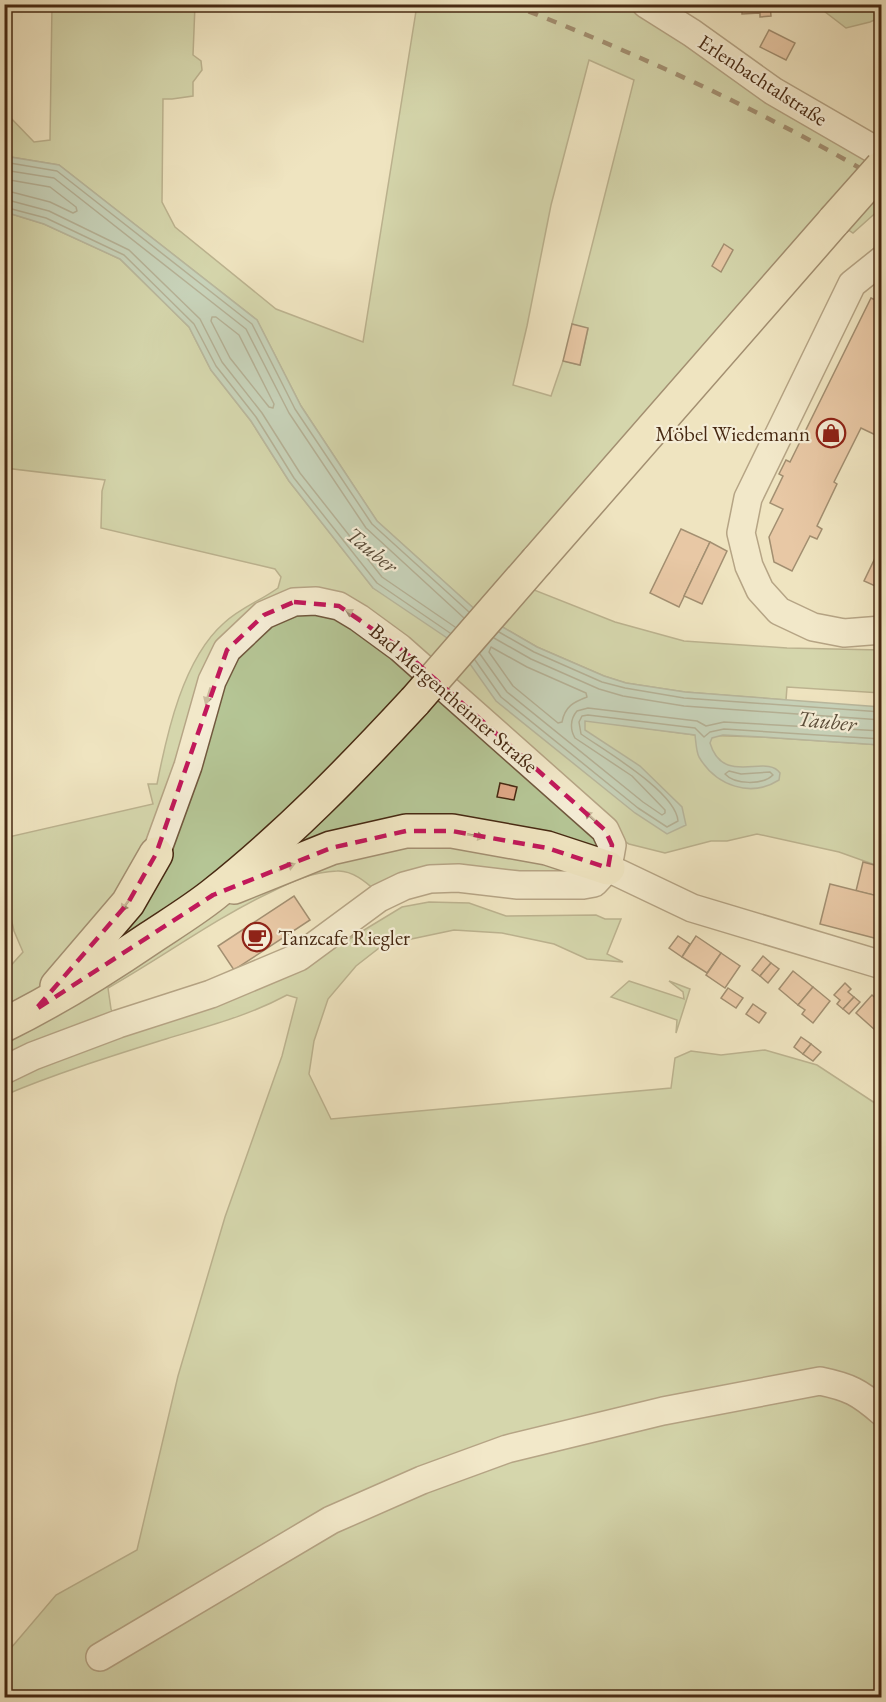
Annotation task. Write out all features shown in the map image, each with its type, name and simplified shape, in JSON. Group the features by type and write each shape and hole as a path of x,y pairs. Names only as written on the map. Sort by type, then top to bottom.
{"main road":[{"path":"4,1025 35,1010 112,964 213,895 318,802 415,700 882,167"},
{"path":"213,895 331,848 406,831 452,831 547,848 608,868"},
{"path":"35,1010 128,903 156,854"}],"street":[{"name":"Erlenbachtalstraße","path":"646,4 692,33 773,91 882,154"},
{"path":"882,260 852,284 748,498 741,533 749,566 756,582 760,590 779,611 813,627 844,633 882,630"},
{"name":"Bad Mergentheimer Straße","path":"156,854 188,766 212,681 227,650 264,615 294,602 316,602 339,606 400,648 598,823 605,830 612,845 608,868"},
{"path":"4,1071 33,1056 118,1024 211,994 299,957 379,898 404,886 430,879 458,878 518,885 583,885 594,883 608,868 692,908 882,965"},
{"path":"100,1657 331,1520 422,1480 507,1449 663,1411 820,1382 840,1385 861,1394 882,1412"}],"highlighted area":[{"path":"294,602 339,606 400,648 605,830 612,845 608,868 547,848 452,831 406,831 331,848 213,895 35,1010 128,903 156,854 227,650 264,615"}],"green space":[{"path":"52,5 195,5 193,55 201,61 202,70 193,82 193,96 163,99 162,202 175,227 276,309 363,342 417,5 646,5 881,154 881,208 853,233 835,221 534,590 615,622 684,641 787,648 881,650 881,693 787,687 786,700 685,692 626,683 537,647 480,614 377,521 301,406 257,320 59,165 5,156 4,111 34,142 50,140","holes":["589,60 634,80 572,324 588,329 580,365 563,361 551,396 513,385 551,205"]},
{"path":"827,5 881,5 881,17 846,28 824,11"},
{"path":"5,212 44,224 120,259 189,327 211,370 251,421 289,481 373,588 609,714 614,724 695,735 881,745 881,867 839,852 757,834 727,841 711,841 665,853 629,844 606,831 608,868 377,892 353,875 343,871 328,872 295,881 250,903 108,988 111,1009 118,1023 211,994 365,908 341,944 402,907 429,902 469,903 506,916 596,915 605,919 621,919 607,954 623,962 587,959 554,944 502,933 454,930 383,945 356,966 328,999 314,1041 309,1074 331,1119 671,1088 675,1058 691,1051 721,1055 765,1050 817,1065 881,1107 881,1697 5,1697 5,1655 56,1595 137,1550 178,1376 225,1217 282,1056 297,998 287,995 243,1015 85,1065 5,1095 5,972 23,952 14,931 5,892 4,838 153,804 148,784 157,784 179,698 198,656 224,623 278,588 281,577 275,569 101,528 102,491 105,480 5,468"},
{"path":"629,981 684,999 683,992 669,981 690,989 676,1033 677,1020 611,997"}],"water":[{"name":"Tauber","path":"4,156 59,165 257,320 301,406 377,521 480,614 537,647 626,683 685,692 881,707 881,745 723,735 712,738 710,743 716,756 725,763 734,767 765,766 774,768 780,773 779,780 768,785 746,788 724,782 706,767 698,755 695,735 585,721 585,730 640,766 682,807 686,825 667,834 635,813 496,701 456,644 373,588 289,481 251,421 211,370 189,327 120,259 44,224 5,212"}],"building":[{"path":"742,4 770,4 771,16 760,17 760,13 742,14"},
{"path":"769,30 795,43 786,60 760,47"},
{"path":"724,244 733,250 721,272 712,266"},
{"name":"Möbel Wiedemann","path":"871,298 882,303 882,438 861,428 834,482 837,484 817,526 822,529 817,539 810,536 792,571 774,562 769,537 783,509 770,503 783,476 779,474 786,460 790,462"},
{"path":"572,324 588,328 580,365 563,361"},
{"path":"681,529 710,542 679,607 650,593"},
{"path":"710,542 727,551 702,604 684,596"},
{"path":"877,554 882,556 882,589 864,581"},
{"path":"500,783 517,787 514,800 497,797"},
{"path":"863,862 882,867 882,897 856,891"},
{"path":"830,884 882,897 882,940 820,924"},
{"name":"Tanzcafe Riegler","path":"294,896 310,920 234,970 218,946"},
{"path":"678,936 690,944 682,957 669,948"},
{"path":"696,936 721,953 707,973 682,957"},
{"path":"721,953 740,966 725,988 706,975"},
{"path":"763,956 771,963 760,976 752,970"},
{"path":"771,963 779,969 768,983 760,976"},
{"path":"793,971 813,987 798,1005 779,989"},
{"path":"845,983 851,989 848,992 854,997 843,1009 837,1004 840,1000 834,995"},
{"path":"813,987 830,1001 813,1023 802,1014 805,1010 798,1005"},
{"path":"728,988 743,998 736,1008 721,998"},
{"path":"872,995 882,1004 882,1022 875,1030 856,1013"},
{"path":"854,997 860,1002 849,1014 843,1009"},
{"path":"753,1004 766,1013 759,1023 746,1014"},
{"path":"801,1037 811,1044 803,1054 794,1047"},
{"path":"811,1044 821,1052 813,1061 803,1054"}],"railway":[{"path":"510,4 700,85 792,131 882,181"}],"place":[{"name":"Möbel Wiedemann","path":"831,433"},
{"name":"Tanzcafe Riegler","path":"257,937"}]}
